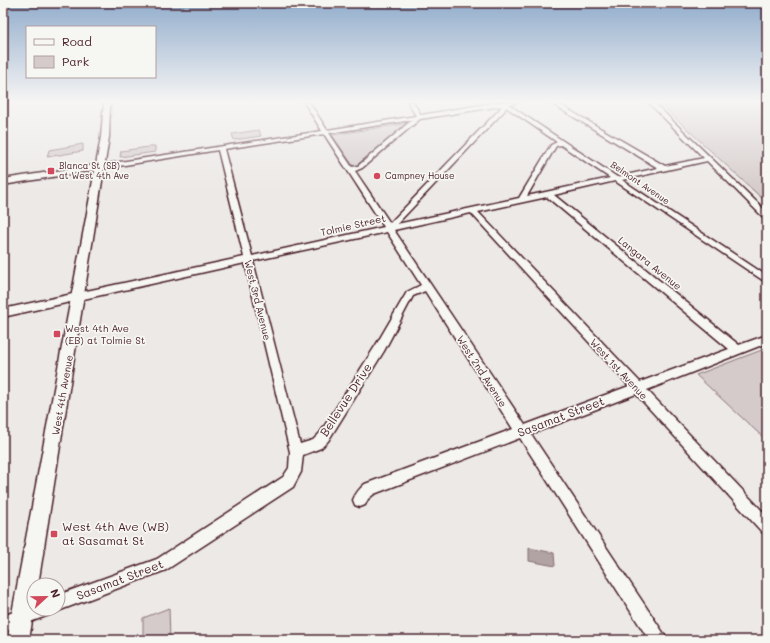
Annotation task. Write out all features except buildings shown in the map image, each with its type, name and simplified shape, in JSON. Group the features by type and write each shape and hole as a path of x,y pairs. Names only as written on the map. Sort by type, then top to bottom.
{"main road":[{"name":"West 4th Avenue","path":"18,640 79,296 105,132"},
{"path":"3,182 100,167"}],"street":[{"path":"100,167 325,132"},
{"name":"West 2nd Avenue","path":"325,132 659,640"},
{"path":"350,170 360,167 401,132"},
{"path":"389,228 481,132"},
{"name":"Belmont Avenue","path":"545,132 767,280"},
{"path":"602,132 663,168"},
{"path":"681,132 767,216"},
{"path":"523,199 523,196 554,145 561,143"},
{"name":"West 3rd Avenue","path":"220,148 296,452"},
{"name":"Tolmie Street","path":"3,313 708,159"},
{"name":"Langara Avenue","path":"548,194 738,350"},
{"name":"West 1st Avenue","path":"472,210 767,527"},
{"name":"Bellevue Drive","path":"296,452 317,444 324,437 380,348 410,294 426,287"},
{"name":"Sasamat Street","path":"360,500 363,494 370,489 767,339"},
{"name":"Sasamat Street","path":"66,600 161,565 180,553 288,482 294,476 297,463 296,452"},
{"path":"3,624 26,615"}],"green space":[{"path":"260,132 261,136 234,140 232,134"},
{"path":"351,132 399,132 354,167 332,135"},
{"path":"690,132 767,132 767,203"},
{"path":"83,144 83,151 47,157 49,150"},
{"path":"155,146 155,152 120,157 121,151"},
{"path":"767,348 767,441 696,375"},
{"path":"169,608 170,640 143,640 143,618"}],"shaded area":[{"path":"529,548 554,553 555,566 529,561"}],"place":[{"name":"Blanca St (SB) at West 4th Ave","path":"51,171"},
{"name":"Campney House","path":"377,176"},
{"name":"West 4th Ave (EB) at Tolmie St","path":"57,334"},
{"name":"West 4th Ave (WB) at Sasamat St","path":"54,534"}]}
